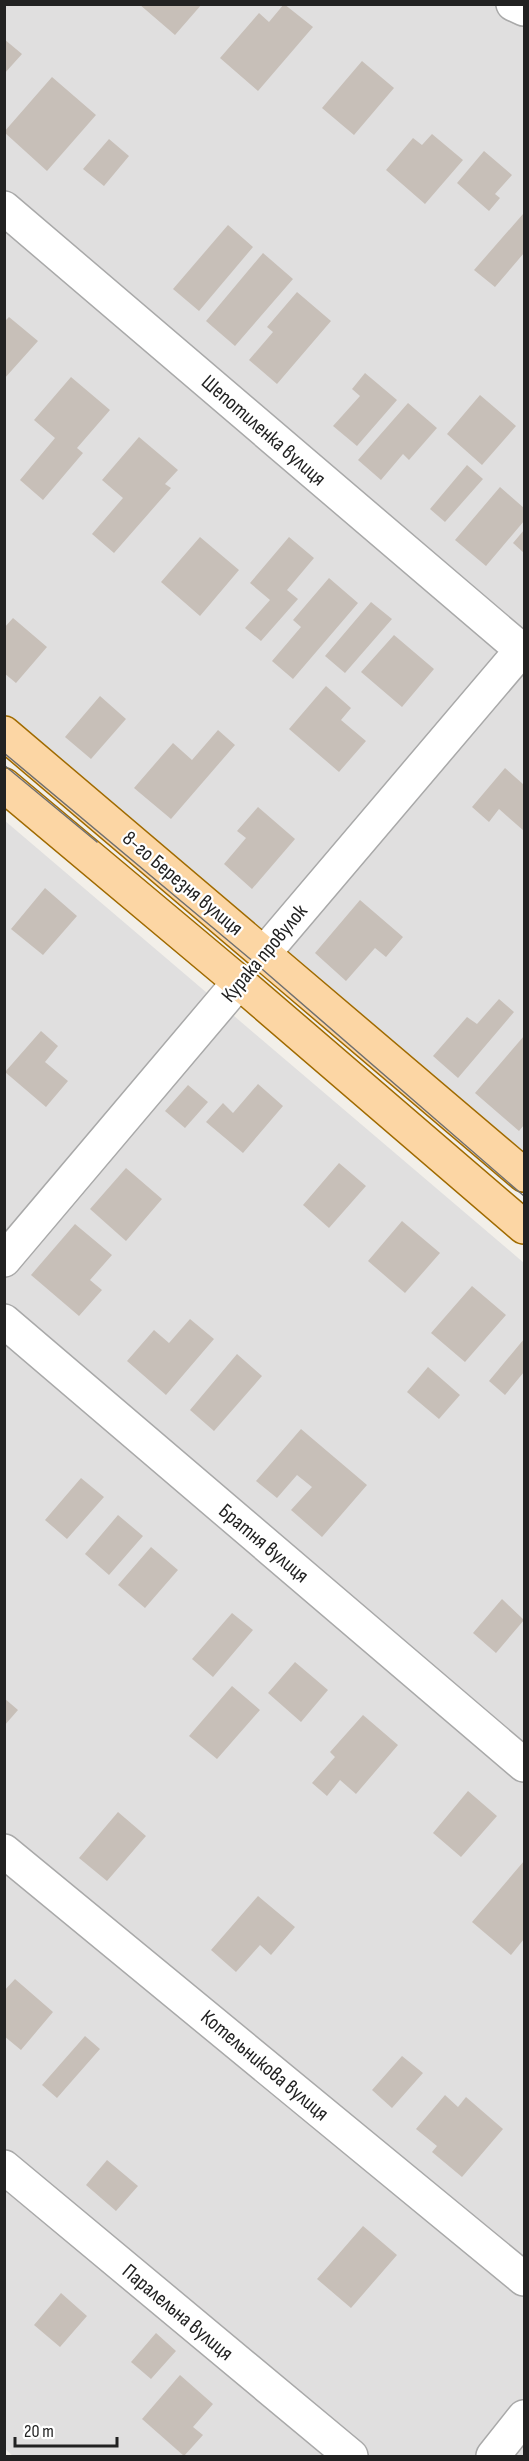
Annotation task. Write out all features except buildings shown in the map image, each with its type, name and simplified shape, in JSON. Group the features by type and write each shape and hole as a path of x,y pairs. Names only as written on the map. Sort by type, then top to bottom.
{"main road":[{"name":"8-го Березня вулиця","path":"4,733 265,952 525,1175"},
{"name":"8-го Березня вулиця","path":"4,785 239,982 525,1227"},
{"name":"Курака провулок","path":"239,982 265,952"}],"street":[{"path":"513,4 525,9"},
{"name":"Шепотиленка вулиця","path":"4,208 524,650"},
{"name":"Курака провулок","path":"265,952 524,650"},
{"name":"Курака провулок","path":"4,1260 239,982"},
{"name":"Братня вулиця","path":"4,1321 525,1765"},
{"name":"Котельникова вулиця","path":"4,1851 525,2280"},
{"name":"Паралельна вулиця","path":"4,2167 351,2457"},
{"path":"493,2457 525,2417"}],"shaded area":[{"path":"5,5 524,5 524,1163 5,721"},
{"path":"4,820 524,1263 524,2456 13,2456 5,2449"}],"tram line":[{"path":"4,753 255,963 524,1196"},
{"path":"4,765 97,842"}]}
